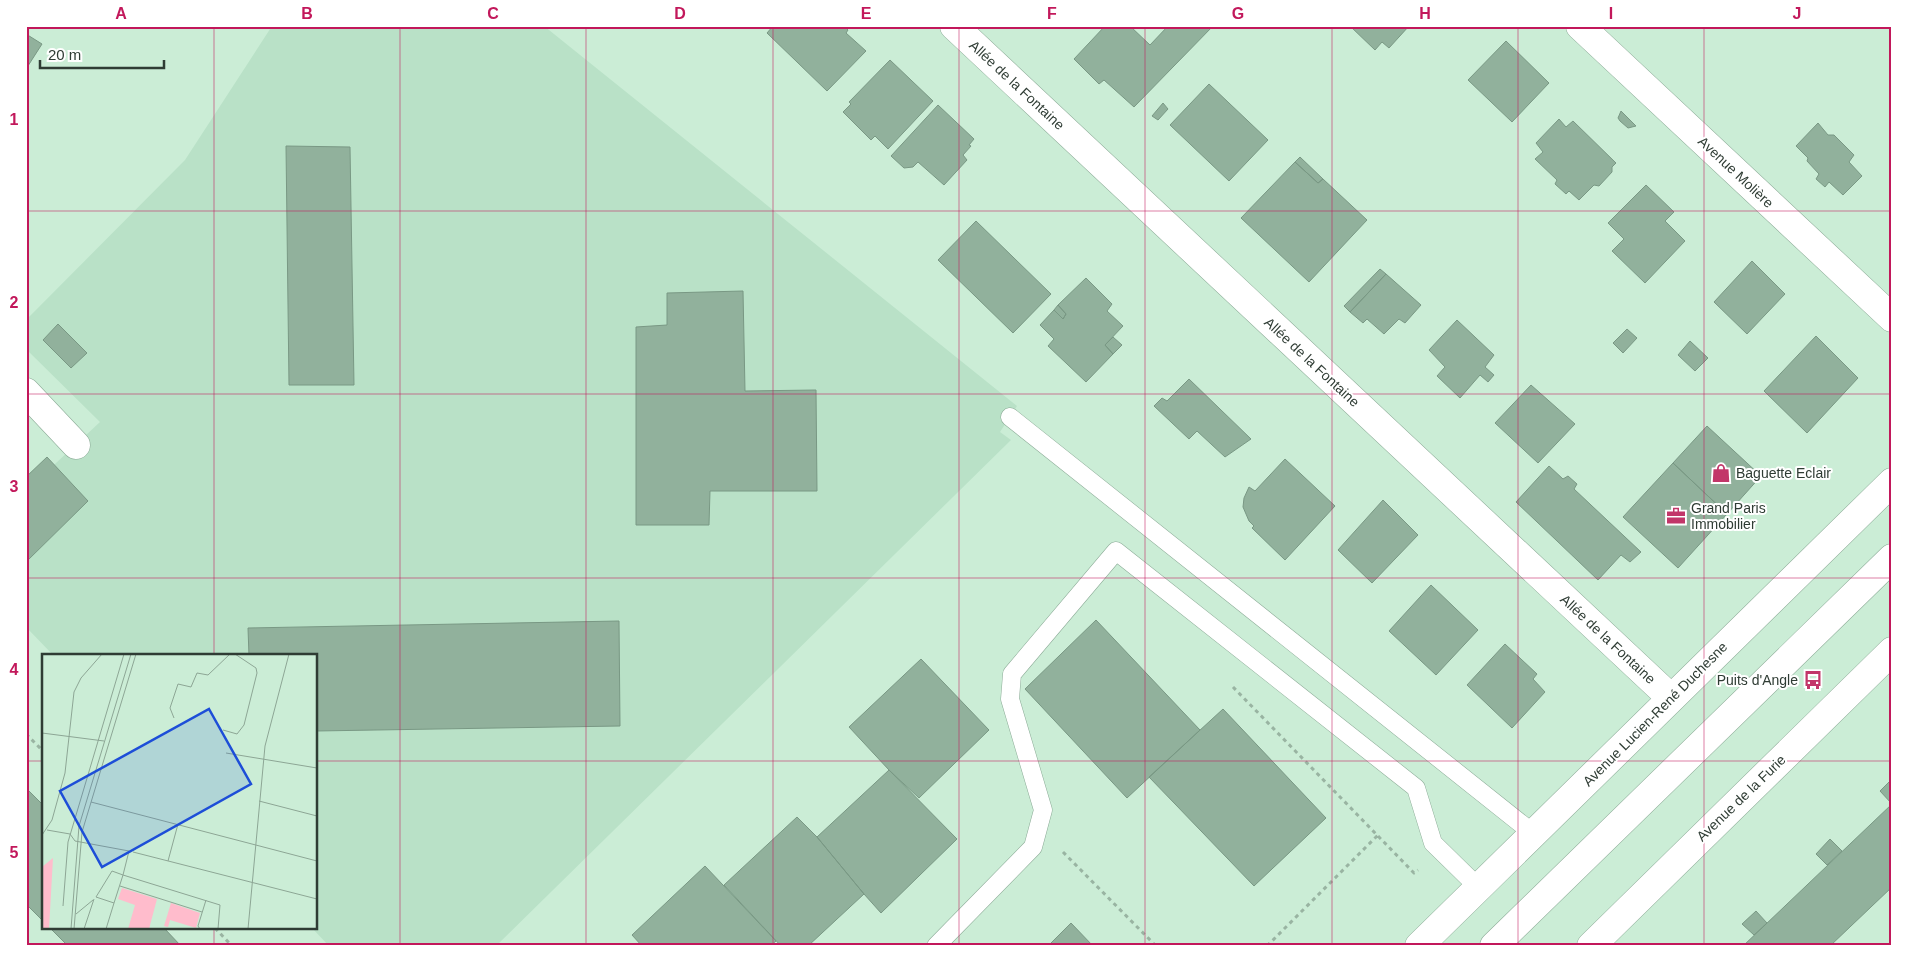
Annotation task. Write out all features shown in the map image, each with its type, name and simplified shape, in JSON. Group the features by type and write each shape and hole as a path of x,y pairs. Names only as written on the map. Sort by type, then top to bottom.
{"street":[{"name":"Allée de la Fontaine","path":"954,26 1671,698"},
{"name":"Avenue Molière","path":"1580,26 1892,318"},
{"path":"27,396 76,445"},
{"name":"Avenue Lucien-René Duchesne","path":"1419,946 1892,482"},
{"path":"1494,946 1892,558"},
{"name":"Avenue de la Furie","path":"1591,946 1892,651"}],"lane":[{"path":"1010,417 1534,834"},
{"path":"936,946 1033,847 1043,810 1010,700 1012,674 1116,551 1416,788 1433,843 1479,888"}],"path":[{"path":"1233,687 1414,873 1442,852"},
{"path":"26,734 42,750"},
{"path":"1038,828 1156,946"},
{"path":"1267,946 1378,835"},
{"path":"217,930 232,946"}],"shaded area":[{"path":"272,26 544,26 1017,406 1000,432 1011,440 496,946 329,946 314,930 318,930 318,654 52,654 26,627 26,491 100,422 26,349 26,320 185,160"}],"building":[{"path":"773,26 844,26 848,30 846,33 866,51 827,91 767,33"},
{"path":"1105,26 1130,26 1150,45 1168,26 1213,26 1134,107 1104,80 1099,84 1074,59"},
{"path":"1350,26 1409,26 1389,48 1382,42 1375,50"},
{"path":"26,34 42,44 26,69"},
{"path":"1506,41 1549,83 1512,122 1468,80"},
{"path":"890,60 933,101 888,149 875,136 871,140 843,112 851,104 849,102"},
{"path":"1209,84 1268,140 1229,181 1170,125"},
{"path":"1163,103 1168,109 1158,120 1152,116"},
{"path":"938,105 974,139 963,155 967,160 944,185 918,162 913,167 904,168 891,156"},
{"path":"1621,111 1636,126 1628,128 1620,121 1618,118"},
{"path":"1559,119 1566,127 1573,121 1616,163 1612,167 1612,172 1599,186 1594,185 1579,200 1569,191 1566,194 1555,184 1557,180 1535,159 1543,152 1536,143"},
{"path":"1818,123 1828,135 1834,135 1854,155 1849,162 1862,176 1843,195 1829,182 1825,187 1816,179 1819,174 1807,161 1808,158 1796,146"},
{"path":"286,146 350,147 354,385 289,385"},
{"path":"1300,157 1323,179 1318,183 1295,162"},
{"path":"1295,162 1318,183 1323,179 1367,220 1309,282 1241,218"},
{"path":"1646,185 1674,212 1665,221 1685,241 1645,283 1612,251 1624,239 1608,223"},
{"path":"976,221 1051,294 1013,333 938,260"},
{"path":"1752,261 1785,294 1747,334 1714,302"},
{"path":"1380,269 1386,274 1350,312 1344,306"},
{"path":"1386,274 1421,305 1405,323 1399,319 1384,334 1367,319 1363,323 1350,312"},
{"path":"1086,278 1112,304 1107,311 1123,326 1105,345 1113,354 1086,382 1048,346 1054,339 1040,325 1054,310 1063,319 1066,314 1058,305"},
{"path":"743,291 745,391 816,390 817,491 710,491 709,525 636,525 636,327 667,325 667,293"},
{"path":"1058,305 1066,314 1063,319 1054,310"},
{"path":"1457,320 1494,355 1485,367 1494,375 1488,382 1480,375 1460,398 1437,376 1445,367 1429,350"},
{"path":"58,324 87,353 71,368 43,340"},
{"path":"1627,329 1637,338 1623,353 1613,343"},
{"path":"1816,336 1858,378 1807,433 1764,391"},
{"path":"1113,337 1122,345 1113,354 1105,345"},
{"path":"1690,341 1708,358 1695,371 1678,355"},
{"path":"1189,379 1251,439 1225,457 1197,431 1189,439 1154,406 1162,398 1167,401"},
{"path":"1531,385 1575,424 1538,463 1495,423"},
{"path":"1707,426 1761,476 1727,514 1673,463"},
{"path":"47,457 88,501 26,562 26,477"},
{"path":"1285,459 1335,506 1285,560 1252,528 1254,526 1249,521 1243,507 1244,498 1249,487 1255,491"},
{"path":"1673,463 1727,514 1678,568 1623,517"},
{"path":"1549,466 1563,479 1568,476 1577,484 1574,489 1641,552 1630,562 1621,555 1598,580 1516,502"},
{"path":"1383,500 1418,535 1372,583 1338,550"},
{"path":"1431,585 1478,630 1436,675 1389,631"},
{"path":"1096,620 1200,730 1127,798 1025,689"},
{"path":"619,621 620,726 318,731 318,654 249,654 248,628"},
{"path":"1505,644 1537,674 1533,679 1545,692 1512,728 1467,685"},
{"path":"921,659 989,730 919,798 889,770 849,727"},
{"path":"1223,709 1326,818 1254,886 1149,777"},
{"path":"889,770 957,839 881,913 817,837"},
{"path":"1892,779 1892,804 1880,791"},
{"path":"26,788 42,804 42,920 26,904"},
{"path":"1892,804 1892,887 1830,946 1743,946"},
{"path":"797,817 817,837 864,894 808,946 781,946 724,885"},
{"path":"1830,839 1842,851 1827,865 1816,854"},
{"path":"705,866 776,941 770,946 642,946 632,935"},
{"path":"1756,911 1767,923 1754,935 1742,924"},
{"path":"1071,923 1093,946 1048,946"},
{"path":"52,930 166,930 181,946 68,946"}],"place":[{"name":"Baguette Eclair","path":"1721,473"},
{"name":"Grand Paris Immobilier","path":"1676,516"},
{"name":"Puits d'Angle","path":"1813,680"}]}
